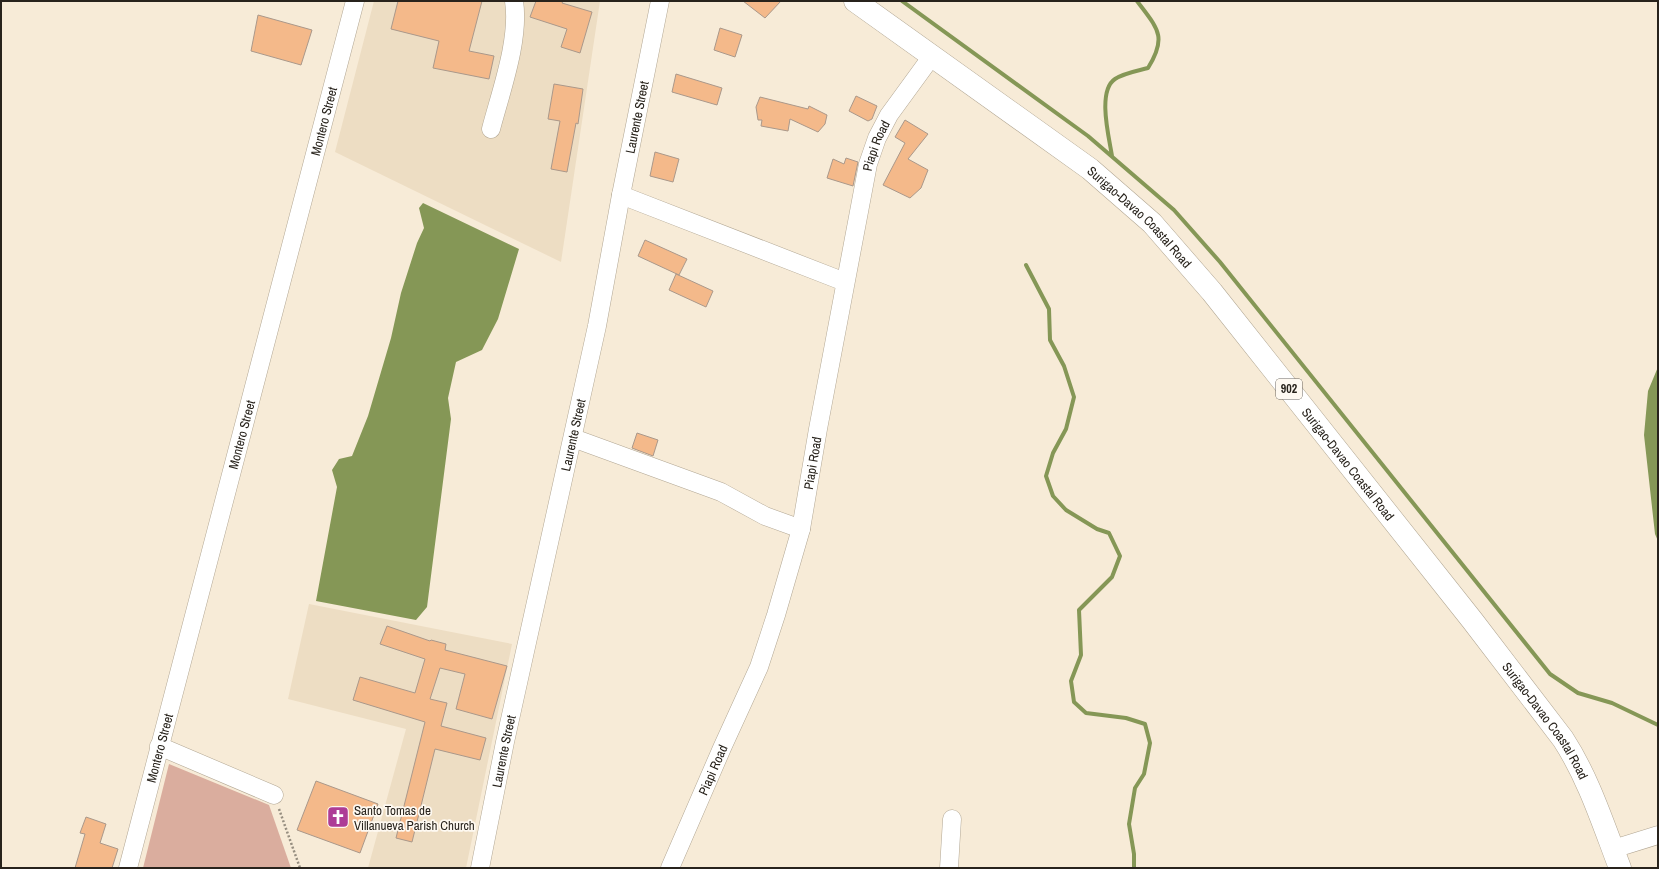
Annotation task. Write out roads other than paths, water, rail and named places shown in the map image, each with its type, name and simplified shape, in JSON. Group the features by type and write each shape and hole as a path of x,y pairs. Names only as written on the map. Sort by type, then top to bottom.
{"highway":[{"name":"Surigao-Davao Coastal Road","path":"855,1 1090,169 1152,223 1212,292 1472,620 1563,739 1576,758 1616,858"}],"street":[{"name":"Montero Street","path":"128,868 355,1"},
{"path":"492,129 512,48 516,15 514,1"},
{"name":"Laurente Street","path":"480,868 597,326 621,195 660,1"},
{"name":"Piapi Road","path":"670,868 759,667 801,529 818,429 868,164 889,115 932,56"},
{"path":"621,195 845,282"},
{"path":"573,438 721,492 765,516 801,529"},
{"path":"159,746 274,795"},
{"path":"949,868 952,819"},
{"path":"1616,858 1658,835"}],"waterway":[{"path":"902,1 1088,136 1174,210 1220,262 1550,674 1578,693 1612,703 1658,725"},
{"path":"1112,156 1105,104 1110,85 1115,79 1122,75 1148,68 1158,48 1159,40 1155,26 1137,1"},
{"path":"1026,265 1049,309 1050,340 1064,366 1074,397 1066,429 1053,453 1046,476 1053,496 1066,510 1097,529 1109,533 1120,556 1112,577 1079,610 1081,655 1071,681 1074,702 1086,713 1126,718 1145,724 1150,743 1144,774 1135,788 1129,824 1134,854 1134,868"}],"place":[{"name":"Santo Tomas de Villanueva Parish Church","path":"338,817"}]}
